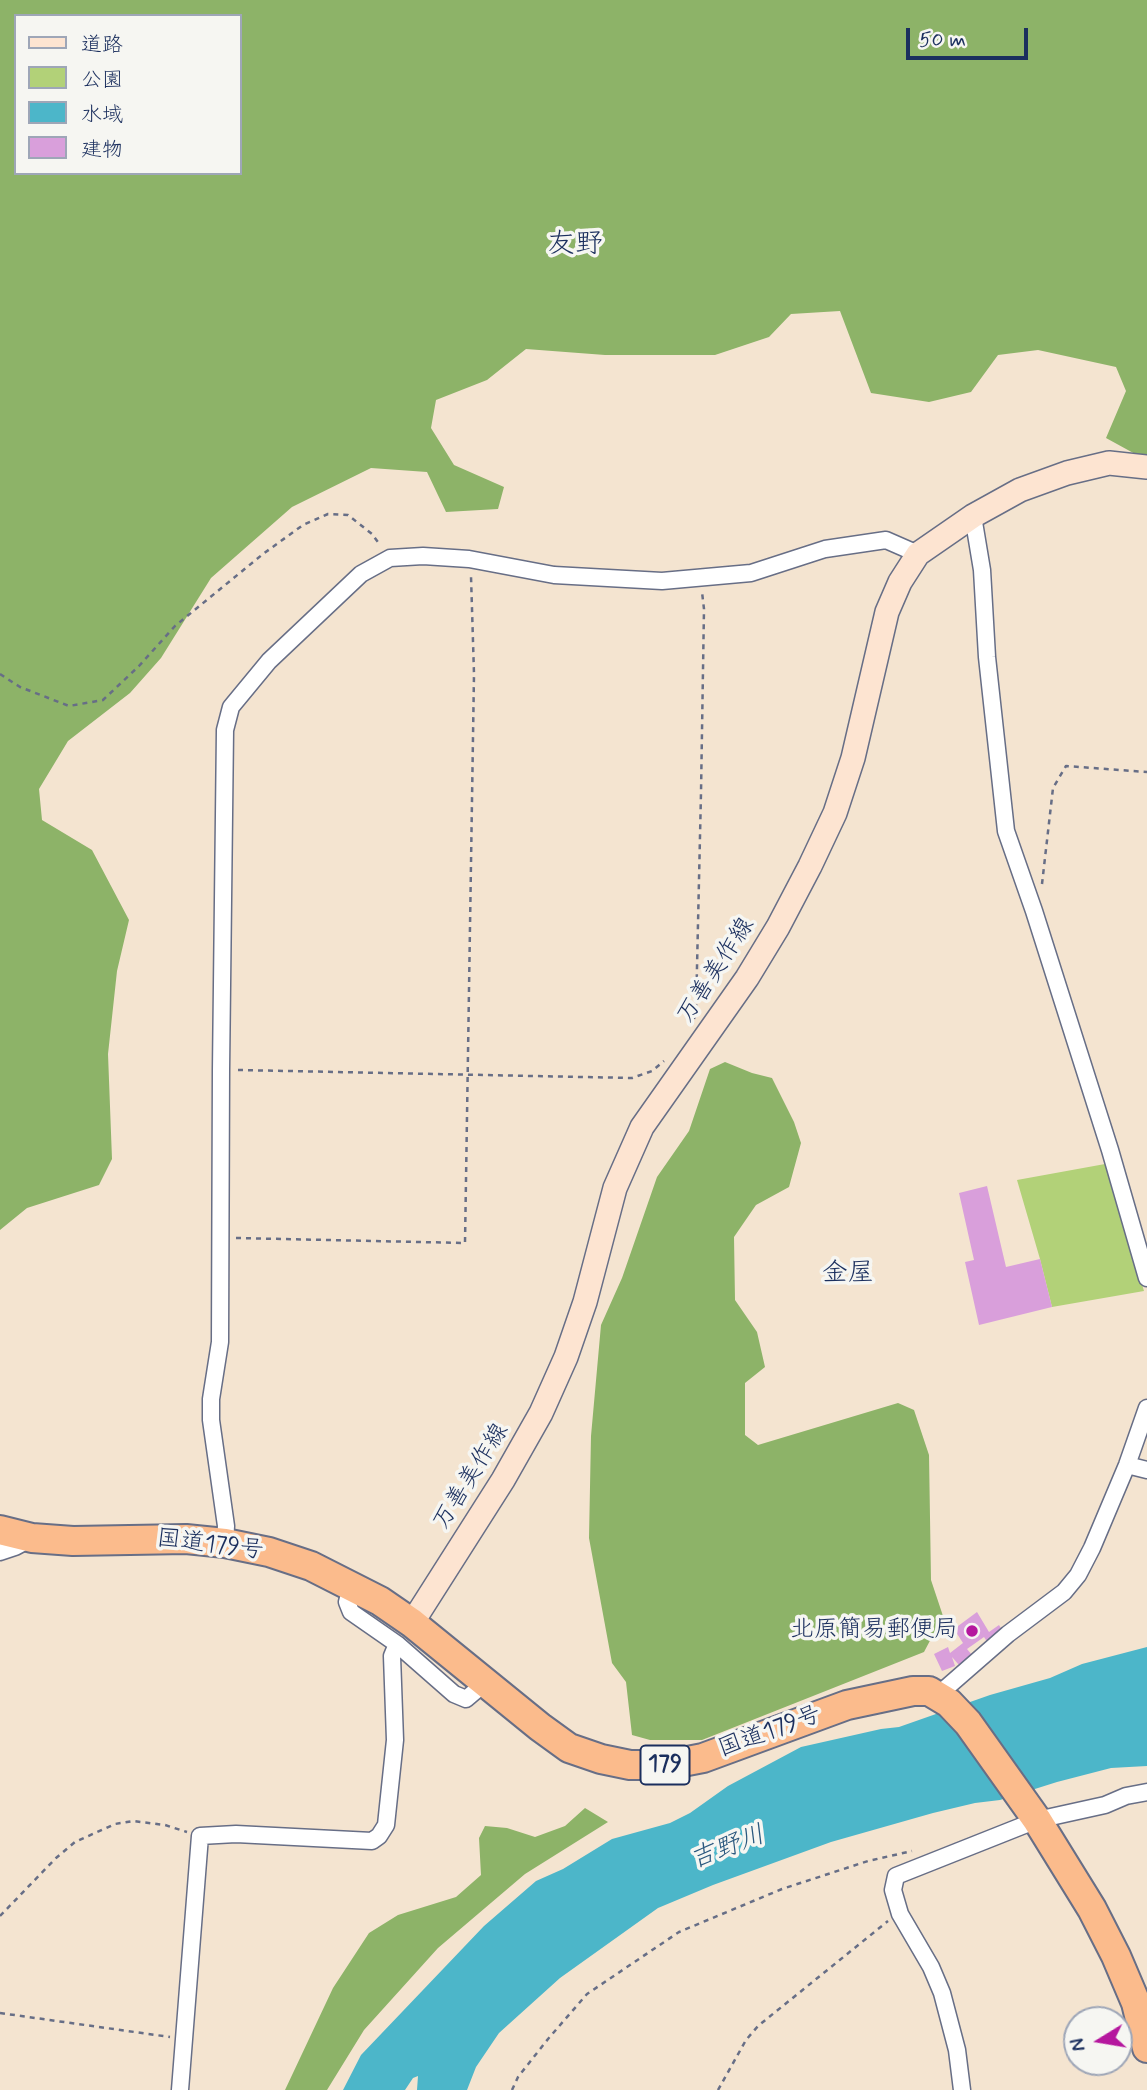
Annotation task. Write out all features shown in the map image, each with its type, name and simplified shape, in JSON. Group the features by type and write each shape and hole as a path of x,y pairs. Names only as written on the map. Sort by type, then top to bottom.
{"highway":[{"name":"国道179号","path":"0,1530 32,1538 73,1541 186,1539 225,1543 269,1552 311,1566 380,1601 404,1634 486,1682 569,1748 630,1765 667,1765 703,1758 847,1705 913,1690 929,1691 943,1699"},
{"path":"943,1699 968,1723 1030,1810 1092,1909 1136,2003 1147,2048"}],"main road":[{"name":"万善美作線","path":"404,1634 503,1480 541,1413 566,1357 585,1302 615,1188 642,1127 747,978 778,927 835,813 853,758 887,612 900,582 918,554 973,516 1020,490 1068,473 1110,463 1147,467"}],"street":[{"path":"973,516 982,570 986,657 1006,831 1110,1150 1147,1278"},
{"path":"225,1543 226,1526 211,1420 211,1399 220,1342 225,730 230,706 269,661 361,574 390,558 423,555 469,559 554,575 662,581 751,573 825,549 886,540 918,554"},
{"path":"943,1699 1008,1634 1064,1592 1078,1575 1127,1465 1147,1408"},
{"path":"1127,1465 1147,1470"},
{"path":"0,1552 32,1538"},
{"path":"180,2090 200,1836 236,1834 372,1841 379,1836 386,1825 395,1740 391,1656 404,1634"},
{"path":"962,2090 957,2050 942,1993 931,1967 900,1914 892,1890 896,1876 1030,1810 1105,1805 1126,1796 1147,1792"}],"path":[{"path":"0,674 20,687 69,706 103,700 185,618 262,554 303,525 328,514 348,515 372,534 390,558"},
{"path":"220,1238 465,1243 474,674 473,595 469,559"},
{"path":"693,1020 696,1011 704,609 700,578"},
{"path":"1034,911 1040,903 1053,788 1066,766 1147,772"},
{"path":"221,1070 632,1078 652,1070 664,1060"},
{"path":"0,1916 75,1842 115,1824 133,1821 155,1824 200,1836"},
{"path":"512,2090 518,2077 587,1994 678,1932 782,1889 868,1861 922,1849"},
{"path":"718,2090 746,2040 758,2026 886,1922 900,1914"},
{"path":"0,2012 185,2039"}],"green space":[{"path":"0,0 1147,0 1147,456 1137,455 1106,438 1126,391 1116,367 1038,350 998,355 971,392 929,402 871,393 840,311 791,314 769,337 715,355 605,355 526,349 487,380 436,400 431,428 454,465 504,487 498,509 446,512 427,472 371,468 292,507 211,578 161,658 130,693 68,741 39,789 42,820 92,850 129,920 117,971 108,1054 112,1159 99,1185 27,1208 0,1230"},
{"path":"725,1062 772,1078 794,1122 801,1143 789,1187 756,1205 734,1237 735,1300 757,1332 765,1367 745,1383 745,1435 758,1445 898,1403 914,1410 929,1455 931,1580 943,1616 924,1652 702,1740 650,1740 632,1735 626,1682 612,1663 589,1538 591,1436 601,1325 622,1278 657,1177 689,1131 710,1069"},
{"path":"1105,1164 1144,1291 1052,1307 1017,1180"},
{"path":"585,1808 608,1822 525,1874 438,1948 364,2030 327,2090 285,2090 333,1988 369,1933 398,1915 456,1897 481,1875 479,1838 485,1826 507,1828 535,1837 565,1826"}],"water":[{"name":"吉野川","path":"1147,1647 1147,1766 1111,1768 1000,1800 933,1813 831,1842 713,1885 658,1908 560,1978 499,2033 476,2067 467,2090 417,2090 418,2076 413,2078 405,2090 343,2090 361,2055 484,1926 536,1881 563,1869 612,1839 670,1823 690,1813 728,1786 801,1747 899,1727 990,1695 1050,1678 1082,1664"}],"building":[{"path":"987,1186 1006,1267 1040,1259 1052,1307 979,1325 965,1262 974,1260 959,1193"},
{"path":"977,1612 989,1632 999,1625 1004,1633 988,1643 984,1637 967,1649 972,1655 959,1665 952,1657 955,1666 942,1671 934,1654 948,1647 950,1653 963,1643 954,1629"}],"place":[{"name":"北原簡易郵便局","path":"972,1631"}],"district":[{"name":"友野","path":"575,246"},
{"name":"金屋","path":"848,1275"}]}
